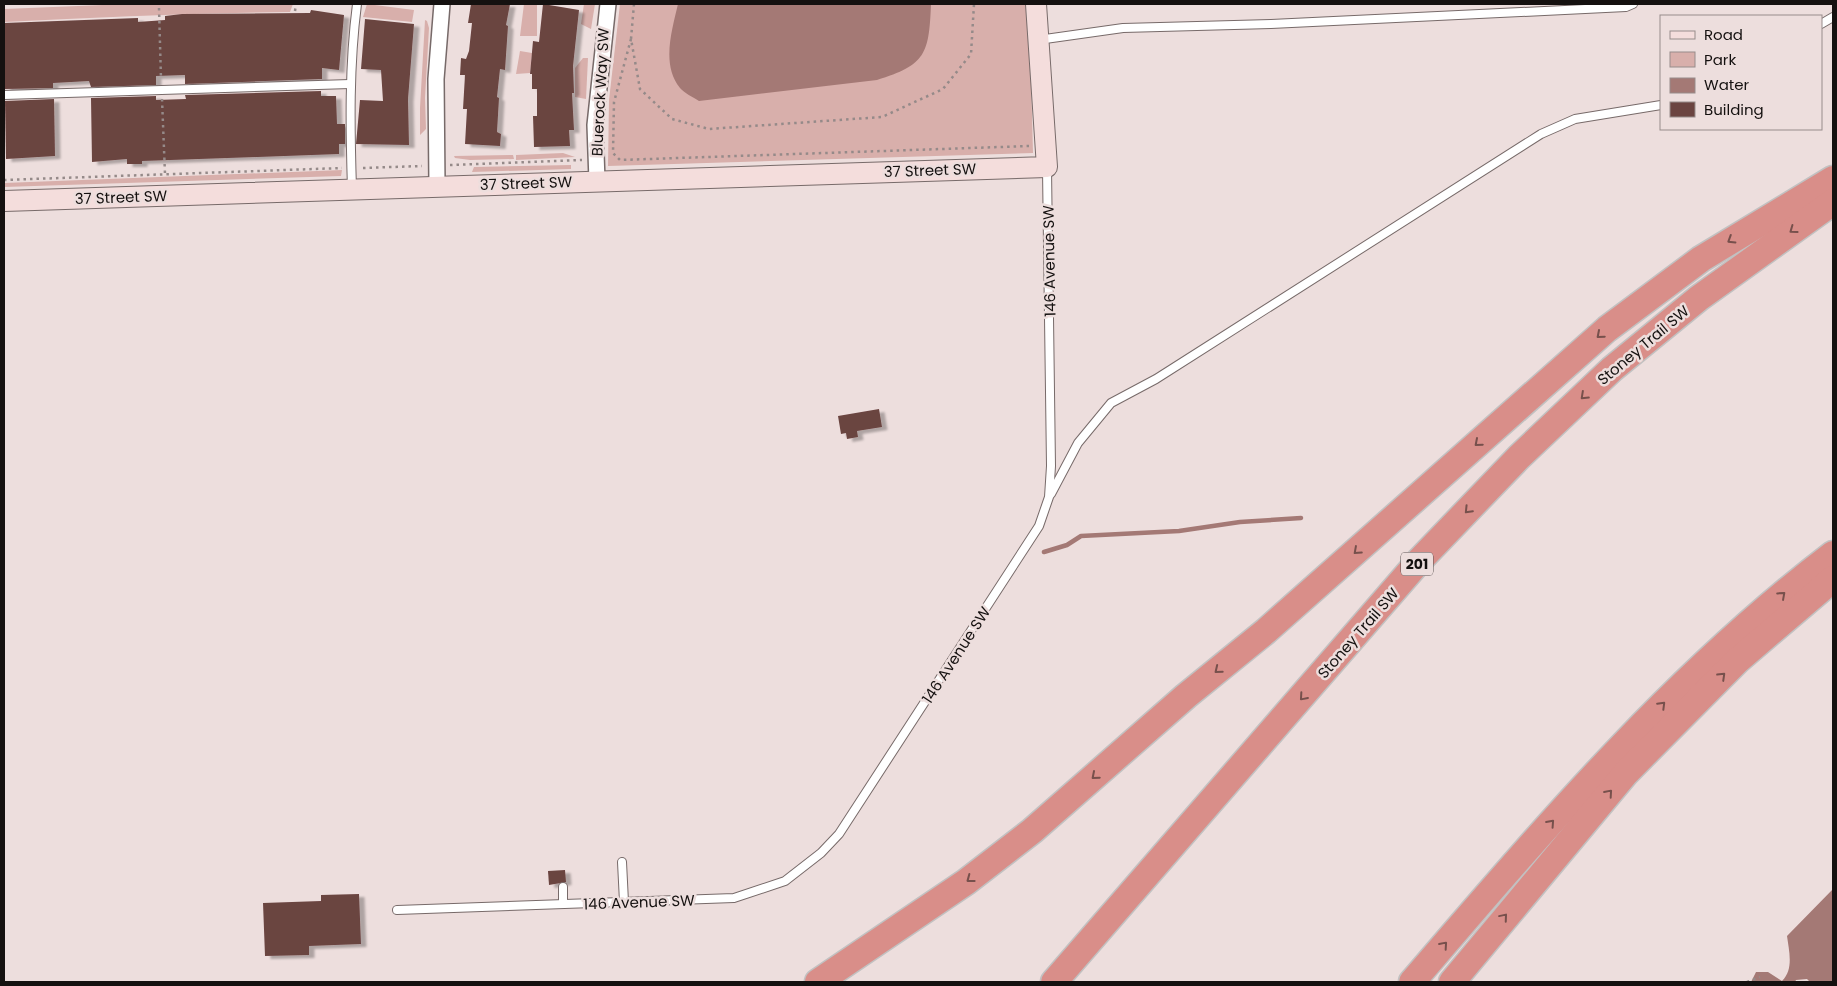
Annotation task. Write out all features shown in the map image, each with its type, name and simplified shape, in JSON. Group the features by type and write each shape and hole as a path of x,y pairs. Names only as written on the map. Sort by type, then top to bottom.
{"highway":[{"path":"820,979 966,882 1032,831 1186,696 1273,625 1608,329 1701,258 1833,179"},
{"name":"Stoney Trail SW","path":"1054,982 1420,560 1519,457 1612,369 1678,316 1833,202"},
{"path":"1412,982 1600,767 1692,674 1792,585 1833,554"},
{"path":"1452,982 1626,773 1737,662 1833,579"}],"street":[{"path":"438,186 436,87 442,4"},
{"name":"Bluerock Way SW","path":"597,181 595,124 608,4"},
{"name":"146 Avenue SW","path":"1036,4 1047,167"},
{"name":"37 Street SW","path":"4,201 352,188 1047,167"}],"lane":[{"path":"352,188 350,84 357,4"},
{"path":"1038,40 1123,28 1271,24 1626,7 1633,4"},
{"path":"1822,23 1833,17"},
{"path":"4,95 350,84"},
{"path":"1049,497 1078,443 1111,404 1164,374 1541,134 1575,119 1660,105"},
{"name":"146 Avenue SW","path":"397,910 734,898 785,881 820,854 839,834 1039,526 1049,497 1051,466 1047,167"},
{"path":"622,862 624,902"},
{"path":"563,887 563,904"}],"path":[{"path":"295,12 296,4"},
{"path":"634,4 631,39 614,102 613,153 620,160 1017,147"},
{"path":"631,39 640,89 672,119 709,129 882,117 943,89 949,82 971,54 974,4"},
{"path":"159,8 166,195"},
{"path":"450,165 587,160"},
{"path":"360,168 419,166"},
{"path":"4,180 342,168"},
{"path":"1747,982 1760,977"}],"green space":[{"path":"127,4 293,4 290,12 147,15 4,22 4,9"},
{"path":"367,4 414,10 412,22 363,17"},
{"path":"524,4 537,4 537,36 520,36"},
{"path":"584,4 595,4 591,29 581,24"},
{"path":"620,4 1029,4 1033,153 608,166 609,100"},
{"path":"425,20 429,28 425,98 426,129 420,135 420,108"},
{"path":"520,51 532,53 530,73 516,74"},
{"path":"583,58 588,58 586,99 575,97 575,68"},
{"path":"563,153 575,157 516,160 516,155"},
{"path":"513,155 514,159 470,160 455,158 454,156"},
{"path":"571,165 571,169 472,172 474,167"},
{"path":"342,170 341,176 4,187 4,183"}],"water":[{"path":"678,4 931,4 929,35 926,46 922,55 906,69 877,80 699,101 680,88 674,79 671,69 669,58 671,36"},
{"path":"1833,889 1833,982 1810,982 1807,979 1796,980 1795,982 1751,982 1756,972 1768,972 1782,981 1786,976 1789,965 1787,936"}],"building":[{"path":"471,4 510,4 506,25 508,26 505,70 500,69 497,97 499,98 497,132 501,134 500,146 465,144 467,109 463,109 465,75 460,75 461,58 466,59 469,51 472,23 468,23"},
{"path":"543,4 579,10 573,66 574,130 569,130 570,146 534,147 533,116 537,116 537,89 532,89 532,74 530,74 533,41 539,42"},
{"path":"311,10 344,15 339,70 322,68 322,79 185,84 185,75 156,76 156,85 91,87 89,81 53,83 53,88 5,89 4,23 138,18 138,22 165,20 165,16 182,14 310,13"},
{"path":"365,19 414,24 408,99 409,145 356,144 360,100 383,101 381,70 361,69"},
{"path":"321,91 321,96 336,96 337,124 345,124 345,144 339,144 339,154 142,161 142,164 127,164 127,159 92,162 91,98 156,96 156,100 186,99 185,95"},
{"path":"54,99 55,156 6,159 5,101"},
{"path":"879,409 882,427 857,431 858,437 847,439 846,433 841,434 838,416"},
{"path":"565,870 566,882 549,885 548,871"},
{"path":"359,894 361,944 309,946 309,955 265,956 263,903 321,901 321,895"}],"waterway":[{"path":"1044,552 1067,545 1081,536 1179,531 1240,522 1301,518"}]}
